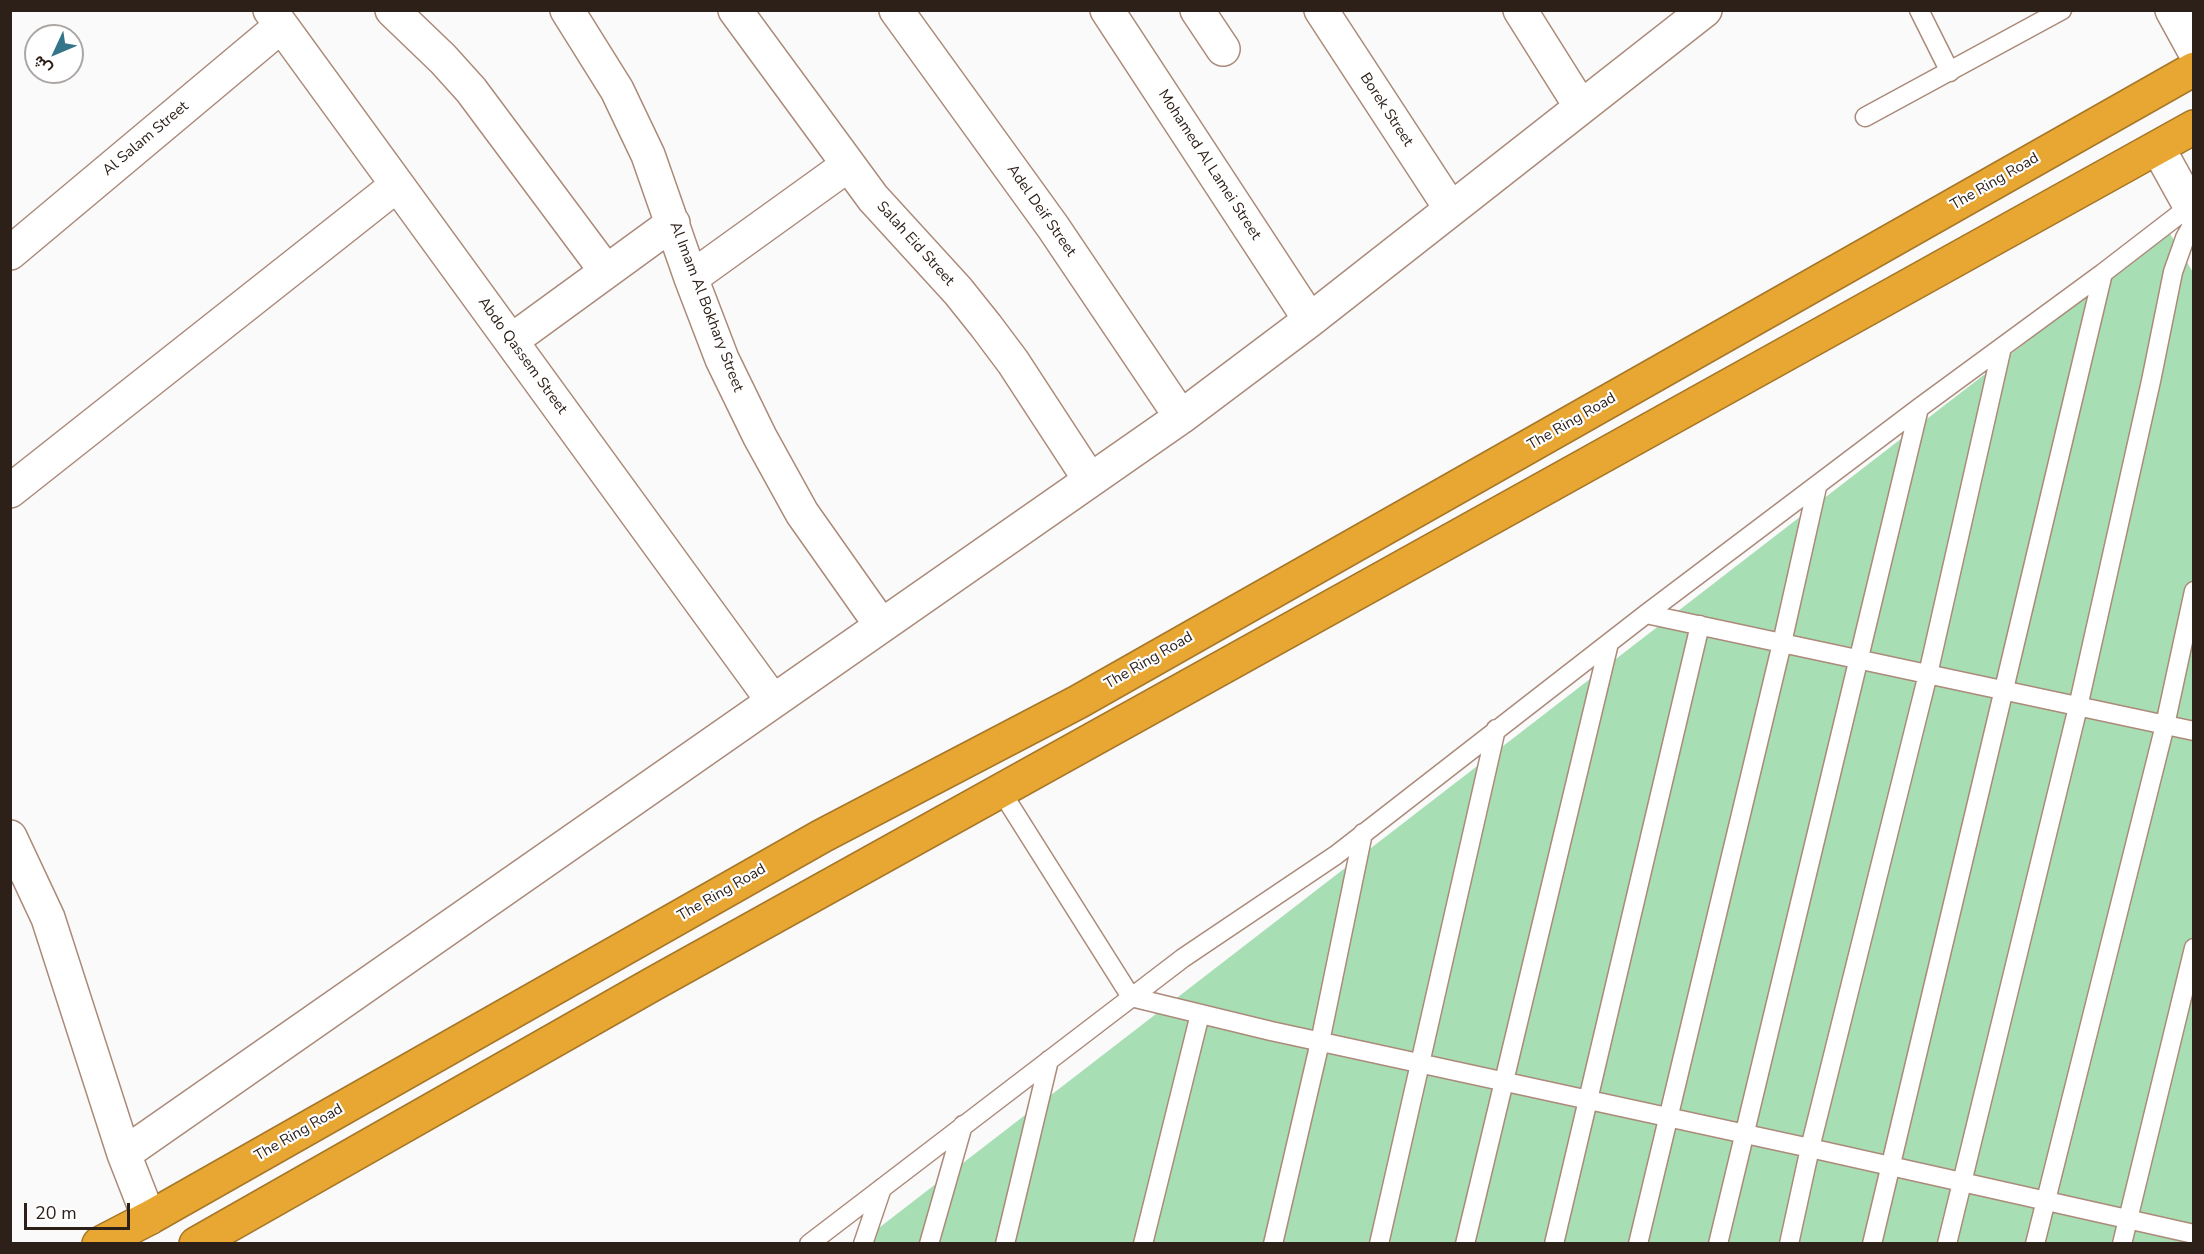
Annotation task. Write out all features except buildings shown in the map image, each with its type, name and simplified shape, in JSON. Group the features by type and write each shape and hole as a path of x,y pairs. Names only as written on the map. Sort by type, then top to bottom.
{"highway":[{"name":"The Ring Road","path":"99,1244 149,1218 822,836 1078,702 2193,69"},
{"path":"196,1244 653,984 2193,127"},
{"path":"322,1120 346,1158"}],"street":[{"path":"392,10 443,58 471,90 606,271"},
{"name":"Al Imam Al Bokhary Street","path":"567,10 617,90 648,155 722,359 760,437 802,513 881,626"},
{"name":"Salah Eid Street","path":"735,10 848,165 900,229 958,291 986,326 1013,362 1090,480"},
{"name":"Adel Deif Street","path":"896,10 1034,199 1180,417"},
{"name":"Mohamed Al Lamei Street","path":"1107,10 1310,320"},
{"path":"1197,10 1223,49"},
{"name":"Borek Street","path":"1321,10 1451,209"},
{"path":"1520,10 1581,107"},
{"path":"124,1154 1180,417 1310,320 1705,10"},
{"path":"2172,10 2193,50"},
{"name":"Abdo Qassem Street","path":"275,18 773,701"},
{"name":"Al Salam Street","path":"10,253 275,18"},
{"path":"2158,147 2192,214"},
{"path":"691,278 848,165"},
{"path":"10,491 397,185"},
{"path":"511,340 673,223"},
{"path":"10,837 48,918 124,1154 149,1218"}],"lane":[{"path":"1919,10 1950,72"},
{"path":"1865,117 2062,10"},
{"path":"809,1244 1183,958 1327,861 1646,614 1919,408 2103,273 2192,214"},
{"path":"1947,1244 2078,707 2173,272 2192,214"},
{"path":"1872,1244 2103,273"},
{"path":"1789,1244 1810,1148 1928,674 2002,347"},
{"path":"1718,1244 1919,408"},
{"path":"1638,1244 1782,643 1817,487"},
{"path":"2035,1244 2165,725 2193,591"},
{"path":"1646,614 2193,731"},
{"path":"1554,1244 1700,625"},
{"path":"1465,1244 1609,643"},
{"path":"1379,1244 1496,729"},
{"path":"1001,791 1131,997 1320,1042 1744,1133 2193,1234"},
{"path":"1273,1244 1320,1042 1363,833"},
{"path":"2122,1244 2193,948"},
{"path":"1143,1244 1200,1014"},
{"path":"1005,1244 1049,1060"},
{"path":"929,1244 963,1125"},
{"path":"863,1244 882,1188"}],"green space":[{"path":"2169,232 2194,274 2193,1243 858,1244"}]}
